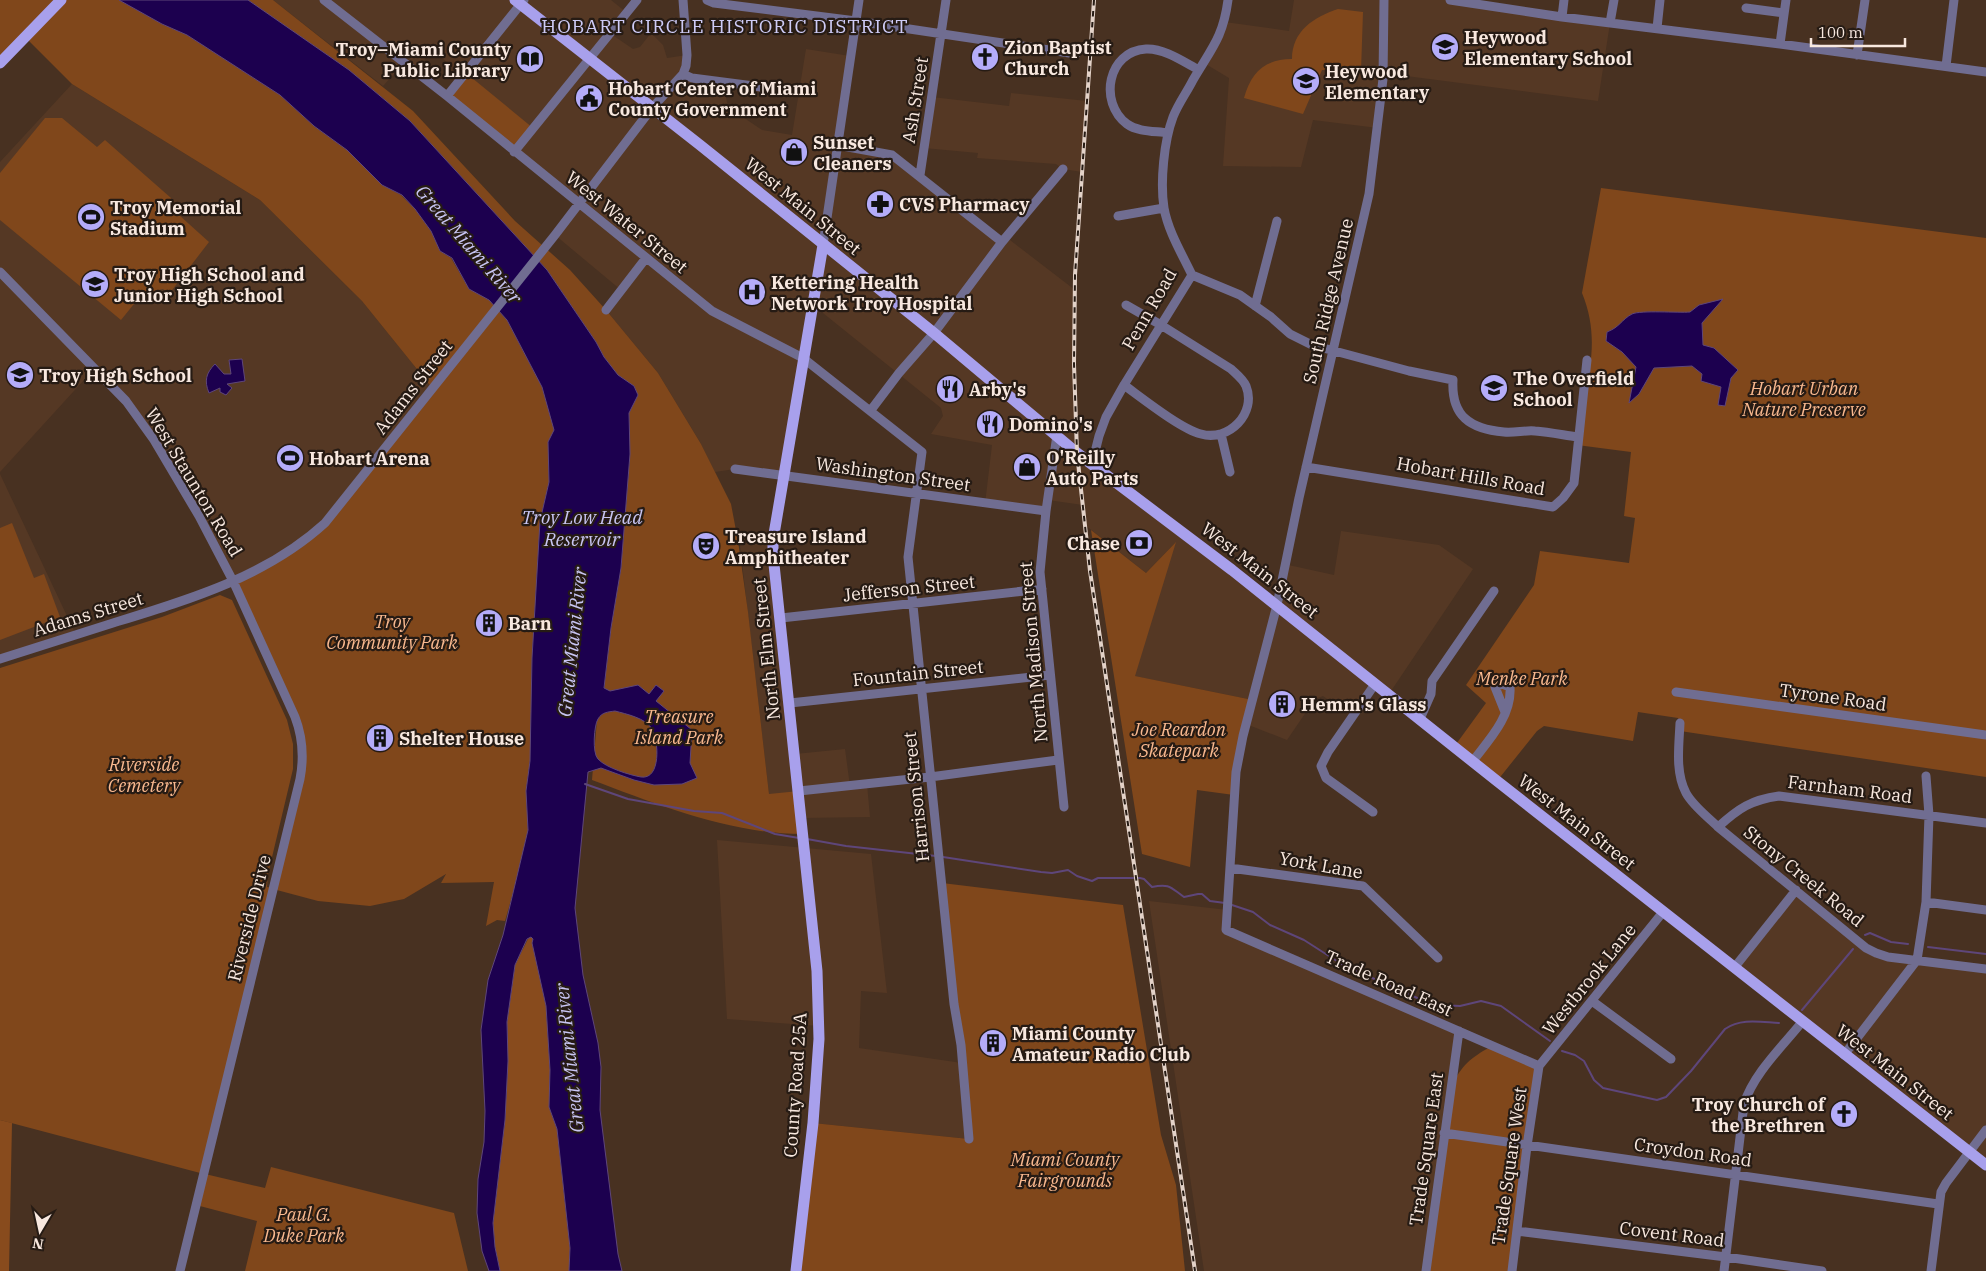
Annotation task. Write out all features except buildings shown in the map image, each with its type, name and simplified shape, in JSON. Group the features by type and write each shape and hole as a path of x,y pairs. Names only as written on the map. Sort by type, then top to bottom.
{"main road":[{"path":"0,63 60,0"},
{"name":"West Main Street","path":"520,2 934,333 1092,464 1277,605 1472,762 1986,1165"},
{"name":"North Elm Street","path":"810,902 773,555 773,540 824,245"},
{"name":"County Road 25A","path":"796,1271 819,1039 817,971 810,902"}],"street":[{"name":"West Water Street","path":"324,0 447,96 712,311 803,358 922,452"},
{"path":"514,152 637,0"},
{"path":"683,0 687,55 683,74 692,78 769,88"},
{"path":"707,0 714,3 856,21 1076,54"},
{"path":"824,245 836,145 859,0"},
{"name":"Ash Street","path":"920,175 946,0"},
{"name":"Penn Road","path":"1092,464 1098,436 1124,385 1192,275 1170,227 1164,208 1163,183 1168,133 1173,115 1215,46 1222,31 1228,0"},
{"name":"South Ridge Avenue","path":"1226,930 1236,772 1243,736 1277,605 1282,572 1369,194 1382,79 1384,0"},
{"path":"1450,0 1562,17 1986,72"},
{"path":"1562,17 1564,0"},
{"path":"1610,23 1614,0"},
{"path":"1657,28 1660,0"},
{"path":"1780,44 1786,0"},
{"path":"1857,55 1865,0"},
{"path":"1946,66 1954,0"},
{"path":"447,96 520,2"},
{"path":"1746,8 1784,13"},
{"path":"1168,133 1143,130 1127,124 1115,110 1110,94 1114,68 1122,58 1147,48 1163,52 1199,70"},
{"name":"Adams Street","path":"0,659 159,609 234,581 263,568 289,553 325,523 545,248 652,108 683,74"},
{"path":"836,145 892,155 920,175 1002,242"},
{"path":"870,410 934,333 1002,242 1063,169"},
{"path":"1118,216 1164,208"},
{"path":"1255,306 1277,221"},
{"path":"606,310 646,258"},
{"name":"West Staunton Road","path":"0,272 104,378 139,418 199,516 234,581"},
{"path":"1192,275 1240,295 1290,334 1312,345 1409,371 1453,380 1456,408 1467,421 1481,428 1505,432 1534,431 1577,437"},
{"path":"1124,385 1188,429 1210,436 1228,432 1242,418 1246,408 1246,387 1231,369 1126,305"},
{"name":"Hobart Hills Road","path":"1306,467 1553,506 1564,498 1574,483 1586,360"},
{"path":"1221,434 1230,472"},
{"name":"North Madison Street","path":"1057,436 1046,511 1040,572 1064,807"},
{"name":"Harrison Street","path":"922,452 908,557 911,604 961,1045 969,1139"},
{"name":"Washington Street","path":"735,469 916,495 1046,511"},
{"name":"Riverside Drive","path":"180,1271 300,780 303,761 301,734 295,717 234,581"},
{"name":"Jefferson Street","path":"780,618 1042,589"},
{"path":"1420,719 1431,694 1432,681 1494,591"},
{"name":"Fountain Street","path":"790,703 1050,675"},
{"path":"1373,812 1326,778 1321,766 1328,752 1375,684"},
{"name":"Tyrone Road","path":"1676,692 1986,735"},
{"path":"1472,762 1498,728 1505,712"},
{"name":"Stony Creek Road","path":"1680,723 1679,764 1686,793 1696,805 1718,827 1871,951 1888,956 1986,969"},
{"path":"799,791 930,777 1058,760"},
{"path":"1844,1055 1917,960 1926,902 1929,816 1926,776"},
{"name":"Farnham Road","path":"1718,827 1733,813 1746,805 1760,799 1779,796 1986,823"},
{"name":"York Lane","path":"1230,868 1364,886 1438,958"},
{"path":"1734,968 1796,890"},
{"path":"1926,902 1986,910"},
{"name":"Westbrook Lane","path":"1539,1066 1663,912"},
{"name":"Trade Road East","path":"1226,930 1539,1066"},
{"path":"1592,1001 1671,1059"},
{"path":"1724,1271 1744,1104 1756,1080 1802,1022"},
{"name":"Trade Square East","path":"1426,1271 1459,1031"},
{"name":"Trade Square West","path":"1512,1271 1539,1066"},
{"path":"1931,1271 1941,1192 1986,1130"},
{"name":"Croydon Road","path":"1444,1133 1938,1204"},
{"name":"Covent Road","path":"1517,1231 1822,1271"}],"shaded area":[{"path":"273,0 611,0 627,13 611,34 633,49 640,47 651,33 663,45 667,58 687,55 683,73 723,82 728,107 762,130 792,135 806,49 850,56 837,145 892,155 1002,242 1006,237 1075,290 1074,364 1078,453 1277,605 1284,564 1334,575 1341,531 1439,545 1473,569 1389,694 1375,684 1352,717 1323,696 1315,699 1287,740 1246,724 1253,700 1134,676 1175,543 1146,573 1085,525 1083,505 1048,500 1046,511 985,504 992,445 931,434 943,416 941,408 813,305 785,476 735,469 715,472 701,444 658,373 606,310 621,290 555,235 579,204 514,152 464,76 432,50 415,71 404,63 383,86"},
{"name":"Heywood Elementary","path":"1294,0 1450,0 1610,23 1598,101 1383,73 1378,128 1313,120 1301,167 1223,166 1229,78 1204,63 1225,22 1289,31"},
{"path":"72,84 260,200 362,301 433,389 325,523 233,581 159,448 94,369 0,472 0,162"},
{"path":"1011,93 1087,101 1082,172 1063,169 1056,164 977,158 978,153 924,148 932,97 1009,106"},
{"path":"0,474 76,635 0,659"},
{"path":"739,537 773,540 795,754 845,749 850,786 867,784 870,817 801,818 769,794"},
{"path":"717,840 871,854 887,993 861,991 859,1048 962,1063 969,1139 813,1123 819,1026 727,1019"},
{"path":"1796,890 1876,953 1986,969 1986,1165 1734,968"},
{"path":"1149,901 1228,910 1227,930 1459,1031 1426,1271 1204,1271"},
{"path":"529,937 533,937 546,1006 550,1070 549,1107 557,1129 570,1248 569,1271 500,1271 495,1247 493,1223 505,1120 508,1061 507,1022 515,965"},
{"path":"0,1120 12,1123 9,1271 0,1271"}],"green space":[{"path":"0,0 119,0 162,24 187,35 280,95 314,126 347,150 382,185 401,195 415,209 431,231 440,251 451,258 469,289 489,300 507,320 542,387 555,430 548,442 549,482 540,521 532,658 530,761 526,791 528,830 519,872 505,921 497,920 486,926 494,882 441,883 446,874 404,899 370,906 318,901 273,889 205,1174 265,1188 271,1167 454,1213 468,1271 245,1271 257,1221 196,1205 204,1174 0,1120 0,668 162,617 220,595 232,600 287,720 293,744 293,769 268,874 267,887 273,888 300,779 302,743 233,581 307,540 433,389 362,301 260,200 72,84 25,37 0,63"},
{"name":"Treasure Island Park","path":"248,0 273,0 413,111 515,221 570,270 658,373 701,444 731,504 748,612 769,794 799,791 802,834 776,833 722,824 669,808 592,780 597,720 604,689 611,628 621,568 630,455 629,413 638,395 634,386 618,376 604,357 596,342 547,270 410,121 349,70"},
{"path":"1338,9 1363,12 1361,71 1322,70 1303,114 1244,98 1251,81 1260,69 1274,61 1292,59 1296,40 1306,26 1321,16"},
{"path":"466,73 533,128 514,152 447,96"},
{"name":"Troy Memorial Stadium","path":"45,118 62,118 97,147 105,140 171,198 179,215 209,242 169,294 163,289 142,294 121,320 0,220 0,173"},
{"name":"Hobart Urban Nature Preserve","path":"1601,188 1986,238 1986,777 1680,731 1678,718 1638,712 1633,741 1544,726 1537,731 1497,781 1454,747 1486,703 1466,685 1534,585 1540,551 1629,563 1635,518 1624,516 1631,452 1577,445 1592,351 1589,313 1582,293"},
{"path":"12,523 34,578 44,574 60,617 0,640 0,528"},
{"name":"Joe Reardon Skatepark","path":"1091,530 1146,573 1176,542 1135,676 1253,700 1234,795 1197,790 1190,867 1142,854"},
{"name":"Miami County Fairgrounds","path":"942,883 1123,905 1161,1135 1176,1185 1185,1271 796,1271 813,1123 969,1139"},
{"path":"1492,1046 1539,1066 1512,1271 1426,1271 1451,1087 1467,1063"}],"water":[{"path":"119,0 248,0 349,70 410,121 547,270 596,342 604,357 618,375 634,386 638,395 629,413 630,454 621,568 604,688 610,691 638,685 649,694 656,685 664,691 656,701 692,730 690,763 697,778 682,784 654,785 601,768 588,772 575,908 583,975 598,1043 601,1067 600,1110 618,1254 622,1271 569,1271 570,1248 557,1129 549,1107 550,1070 546,1006 532,943 533,939 531,937 527,939 515,965 507,1022 508,1061 505,1120 493,1223 500,1271 489,1271 482,1251 477,1213 478,1179 484,1142 485,1111 481,1030 488,980 503,935 528,830 526,791 530,761 532,658 540,521 549,482 548,442 554,430 542,387 507,320 489,300 469,289 452,258 440,251 431,231 402,195 382,185 347,150 314,126 280,95 187,35 162,24","holes":["615,711 641,719 652,729 656,742 657,759 652,772 648,776 641,777 618,771 602,762 596,756 594,739 598,719 605,713"]},
{"path":"1723,299 1702,323 1703,345 1714,348 1738,370 1731,378 1725,406 1718,405 1721,387 1701,381 1702,374 1692,366 1654,368 1639,394 1629,403 1636,367 1622,352 1606,341 1607,332 1632,314 1643,312 1690,312 1699,305"},
{"path":"242,359 245,381 227,384 232,388 226,395 220,392 220,388 209,393 207,377 215,364 224,374 231,374 229,360"}],"waterway":[{"path":"585,784 628,799 694,811 722,813 775,834 799,838"},
{"path":"807,839 846,846 936,856"},
{"path":"943,857 1041,872 1052,873 1068,870 1077,876 1092,881 1098,878 1140,878 1144,879 1152,887 1167,886 1184,897 1202,894 1210,901 1225,903"},
{"path":"1232,905 1253,912 1270,925 1304,940 1343,965 1424,1001 1440,1005 1460,1006 1481,1001 1501,1006 1550,1041"},
{"path":"1865,935 1870,933 1891,942 1908,944"},
{"path":"1928,947 1986,954"},
{"path":"1802,1010 1853,949"},
{"path":"1562,1051 1575,1055 1584,1061 1594,1080 1603,1088 1657,1100 1666,1097 1691,1071 1725,1029 1744,1022 1779,1023"}],"railway":[{"path":"1094,0 1075,275 1074,364 1077,453 1090,571 1195,1271"}],"place":[{"name":"Heywood Elementary School","path":"1445,47"},
{"name":"Zion Baptist Church","path":"985,57"},
{"name":"Troy–Miami County Public Library","path":"530,59"},
{"name":"Heywood Elementary","path":"1306,81"},
{"name":"Hobart Center of Miami County Government","path":"589,98"},
{"name":"Sunset Cleaners","path":"794,152"},
{"name":"CVS Pharmacy","path":"880,204"},
{"name":"Troy Memorial Stadium","path":"91,217"},
{"name":"Troy High School and Junior High School","path":"95,284"},
{"name":"Kettering Health Network Troy Hospital","path":"752,292"},
{"name":"Troy High School","path":"20,375"},
{"name":"The Overfield School","path":"1494,388"},
{"name":"Arby's","path":"950,389"},
{"name":"Domino's","path":"990,424"},
{"name":"Hobart Arena","path":"290,458"},
{"name":"O'Reilly Auto Parts","path":"1027,467"},
{"name":"Chase","path":"1139,543"},
{"name":"Treasure Island Amphitheater","path":"706,546"},
{"name":"Barn","path":"489,623"},
{"name":"Hemm's Glass","path":"1282,704"},
{"name":"Shelter House","path":"380,738"},
{"name":"Miami County Amateur Radio Club","path":"993,1043"},
{"name":"Troy Church of the Brethren","path":"1844,1114"}],"district":[{"name":"HOBART CIRCLE HISTORIC DISTRICT","path":"725,26"}],"water label":[{"name":"Great Miami River","path":"469,244"},
{"name":"Troy Low Head Reservoir","path":"582,528"},
{"name":"Great Miami River","path":"572,642"},
{"name":"Great Miami River","path":"569,1058"}],"park label":[{"name":"Troy Community Park","path":"392,631"},
{"name":"Menke Park","path":"1522,678"},
{"name":"Riverside Cemetery","path":"144,774"},
{"name":"Paul G. Duke Park","path":"304,1224"}]}
